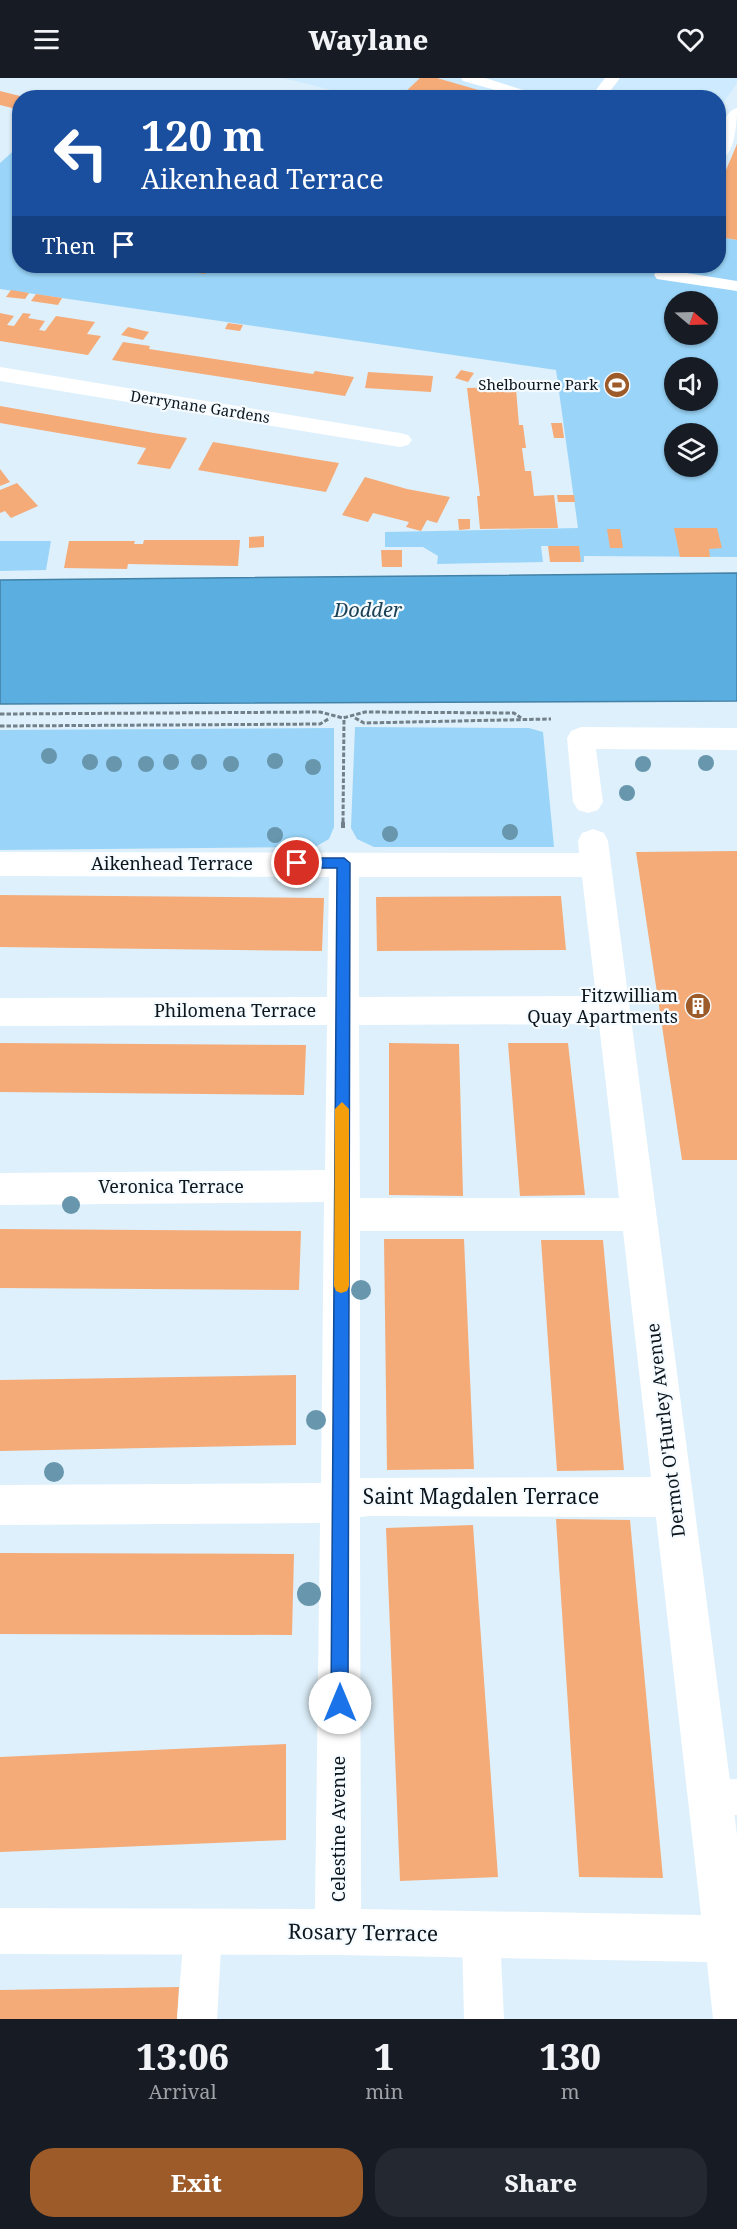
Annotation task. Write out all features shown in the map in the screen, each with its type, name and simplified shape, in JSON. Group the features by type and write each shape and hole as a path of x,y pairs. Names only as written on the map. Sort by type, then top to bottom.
{"street":[{"name":"Derrynane Gardens","path":"0,374 400,440"},
{"path":"588,802 581,738 737,739"},
{"name":"Aikenhead Terrace","path":"0,864 344,863 594,853"},
{"name":"Dermot O'Hurley Avenue","path":"594,853 674,1497 723,1798 727,1939 736,2019"},
{"name":"Celestine Avenue","path":"338,1932 344,863"},
{"name":"Philomena Terrace","path":"0,1012 615,1010"},
{"name":"Veronica Terrace","path":"0,1189 342,1200 639,1215"},
{"name":"Saint Magdalen Terrace","path":"0,1505 310,1505 369,1496 674,1497"},
{"name":"Rosary Terrace","path":"0,1931 338,1932 727,1939"}],"lane":[{"path":"468,78 512,90"},
{"path":"603,90 613,78"},
{"path":"726,138 737,113"},
{"path":"664,273 663,275 737,286"},
{"path":"196,2019 203,1932"},
{"path":"481,1935 484,2019"}],"path":[{"path":"0,714 320,712 331,718 355,718 364,723 515,721 521,718 547,718"},
{"path":"355,718 365,712 514,713 521,718"},
{"path":"0,726 320,724 331,718"},
{"path":"342,827 344,718"}],"shaded area":[{"path":"283,78 737,78 737,83 726,99 726,90 332,90"},
{"path":"12,152 12,273 726,273 726,238 737,240 737,557 584,556 584,562 581,562 578,546 541,546 543,562 437,564 438,556 423,547 385,547 385,532 578,528 556,370 0,289 0,163"},
{"path":"0,541 51,541 46,570 0,571"},
{"path":"355,727 529,728 543,732 554,847 374,847 357,839 351,828"},
{"path":"334,728 334,827 329,839 315,847 0,850 0,730"}],"water":[{"name":"Dodder","path":"737,573 737,701 0,704 0,580"}],"building":[{"path":"420,78 437,78 478,90 407,90"},
{"path":"0,91 12,94 12,108 0,105"},
{"path":"737,144 737,240 726,238 726,170"},
{"path":"11,290 29,293 25,299 6,297"},
{"path":"36,294 62,298 58,305 31,301"},
{"path":"0,313 14,316 7,325 14,326 23,313 31,314 28,318 45,321 39,330 45,331 56,316 95,322 87,334 101,336 88,355 0,341"},
{"path":"228,323 243,325 240,331 225,329"},
{"path":"128,327 149,332 143,340 121,335"},
{"path":"123,342 150,346 149,349 313,374 315,371 354,377 345,396 112,360"},
{"path":"461,370 474,373 468,382 455,378"},
{"path":"368,372 433,376 431,392 365,388"},
{"path":"467,388 516,389 519,425 523,425 526,448 522,448 525,471 531,471 534,496 554,495 558,528 480,529 477,496 480,496"},
{"path":"0,406 187,438 170,469 137,464 146,448 0,423"},
{"path":"551,423 562,423 564,438 554,438"},
{"path":"213,442 339,463 326,492 198,470"},
{"path":"0,469 10,482 0,486"},
{"path":"365,477 407,489 450,497 437,523 427,520 421,531 406,527 409,522 373,513 368,522 342,515"},
{"path":"17,483 38,506 11,518 5,511 0,513 0,490"},
{"path":"557,495 574,495 575,502 558,502"},
{"path":"458,519 470,519 470,529 459,530"},
{"path":"674,528 717,528 722,548 709,549 710,557 680,557"},
{"path":"607,529 620,529 623,548 610,548"},
{"path":"264,536 264,547 249,548 249,537"},
{"path":"144,540 240,540 238,566 128,564 127,569 64,568 69,541 135,541 134,544 143,544"},
{"path":"548,546 579,546 581,562 550,562"},
{"path":"381,550 402,550 402,567 382,567"},
{"name":"Fitzwilliam Quay Apartments","path":"737,851 737,1160 682,1160 636,852"},
{"path":"0,895 324,898 322,951 0,947"},
{"path":"561,896 566,950 377,951 376,897"},
{"path":"0,1043 306,1045 304,1095 0,1092"},
{"path":"389,1043 459,1044 463,1196 389,1195"},
{"path":"508,1043 568,1043 585,1195 520,1196"},
{"path":"0,1229 301,1231 299,1290 0,1288"},
{"path":"384,1239 464,1239 474,1469 387,1470"},
{"path":"541,1240 603,1240 624,1470 557,1471"},
{"path":"296,1375 296,1445 0,1451 0,1380"},
{"path":"556,1519 630,1520 663,1878 579,1877"},
{"path":"473,1525 498,1877 400,1881 386,1528"},
{"path":"0,1553 294,1554 292,1635 0,1634"},
{"path":"286,1744 286,1840 0,1852 0,1757"},
{"path":"179,1987 177,2019 0,2019 0,1990"}],"slow traffic":[{"path":"341,1286 342,1109"}],"place":[{"name":"Shelbourne Park","path":"617,385"},
{"name":"Fitzwilliam Quay Apartments","path":"698,1006"}],"route":[{"path":"297,863 344,863 340,1703"}]}
